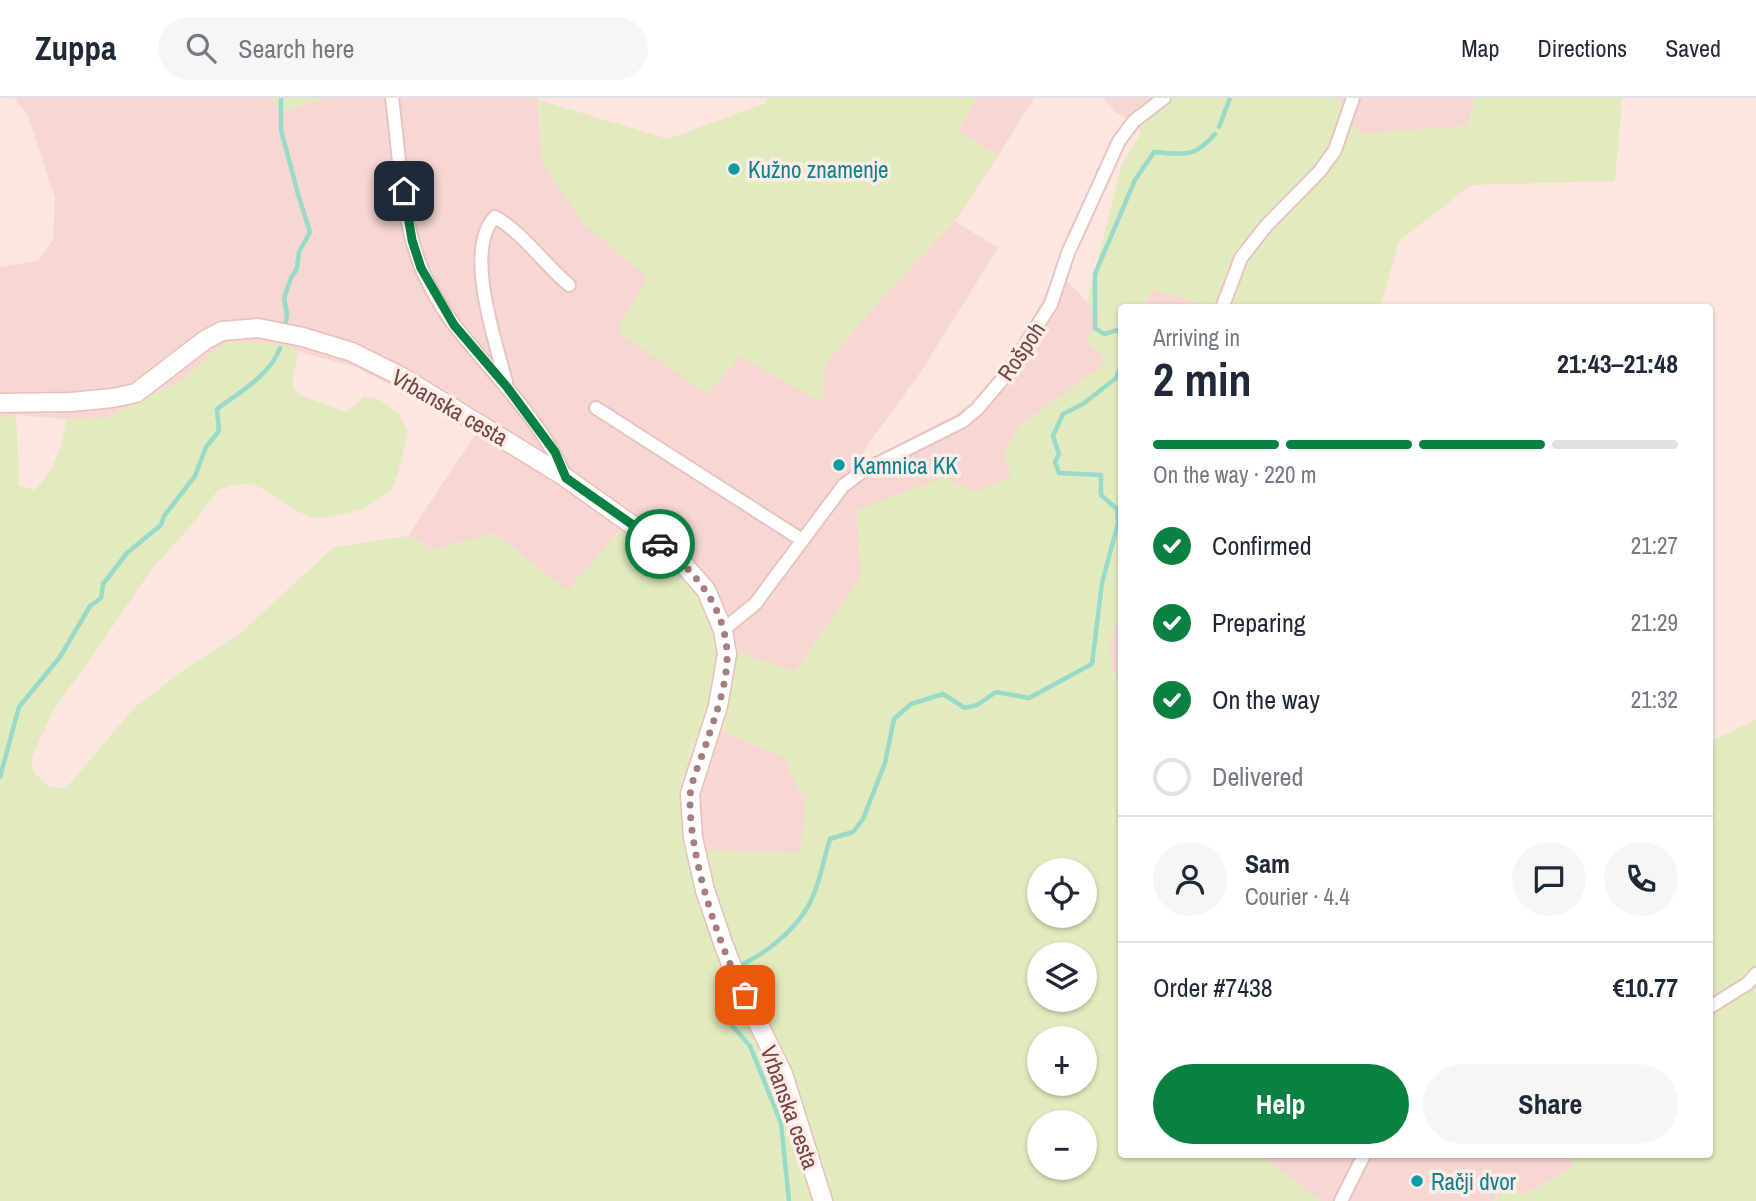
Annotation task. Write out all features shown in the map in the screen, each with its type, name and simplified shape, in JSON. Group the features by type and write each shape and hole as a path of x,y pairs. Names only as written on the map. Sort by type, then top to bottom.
{"street":[{"path":"392,98 407,214 421,268 454,325 507,387 555,452 566,478"},
{"name":"Rošpoh","path":"723,630 755,604 843,486 863,471 963,421 1006,375 1051,304 1068,253 1119,141 1134,121 1164,98"},
{"path":"1224,304 1241,258 1266,226 1320,170 1335,150 1353,98"},
{"path":"507,387 487,306 481,265 484,232 488,224 495,218 505,223 569,285"},
{"name":"Vrbanska cesta","path":"0,403 71,402 136,393 205,340 222,331 241,328 269,330 303,337 352,352 402,377 566,478 677,557 706,590 723,630 726,663 718,706 690,794 693,838 705,890 730,962 783,1074 823,1201"},
{"path":"596,408 802,540"},
{"path":"1713,1005 1747,984 1756,974"},
{"path":"1341,1201 1362,1158"}],"shaded area":[{"path":"14,98 270,98 282,112 325,98 538,98 542,163 585,224 740,356 825,364 887,292 955,221 998,248 920,373 867,446 856,467 955,415 971,403 1016,352 1057,270 1102,318 1108,362 1022,424 1012,477 973,494 857,510 861,577 795,672 718,646 700,596 624,526 568,592 495,534 433,549 408,536 479,429 353,366 289,347 211,353 197,369 175,384 106,418 67,419 16,415 0,419 0,267 38,261 53,240 55,198 28,116"},
{"path":"977,98 1034,98 998,156 957,131"},
{"path":"1103,98 1171,98 1140,124 1118,114"},
{"path":"1332,98 1475,98 1468,126 1359,134 1344,106"},
{"path":"1151,289 1203,304 1147,304"},
{"path":"1118,618 1118,684 1108,649"},
{"path":"703,723 784,757 806,804 801,852 689,851 683,802 686,766"},
{"path":"1264,1158 1570,1158 1575,1166 1524,1195 1506,1185 1493,1201 1321,1201"}],"green space":[{"path":"270,98 325,98 282,112"},
{"path":"768,98 977,98 957,131 998,156 955,221 887,292 825,364 823,403 740,356 707,394 617,331 647,278 585,224 542,163 539,100 668,139 766,103"},
{"path":"1171,98 1332,98 1344,106 1359,134 1468,126 1475,98 1622,98 1615,181 1471,185 1399,241 1381,304 1203,304 1151,289 1147,304 1118,304 1118,618 1108,649 1118,684 1118,1158 1264,1158 1321,1201 0,1201 0,419 16,415 19,486 35,490 57,457 67,419 106,418 175,384 197,369 211,353 229,342 270,343 299,352 293,388 300,395 346,412 364,396 382,401 399,414 408,432 391,491 361,510 314,518 294,510 264,489 251,484 232,485 218,490 196,520 152,569 55,707 31,759 34,773 50,787 66,788 135,707 192,664 236,637 334,547 408,536 433,549 494,534 568,591 624,525 674,556 700,596 718,646 795,672 861,577 857,510 945,477 975,492 1011,477 1004,452 1022,424 1108,362 1085,340 1102,318 1087,302 1121,167 1140,134 1140,124","holes":["703,723 784,757 806,804 800,852 689,851 684,807 685,774"]},
{"path":"1756,719 1756,1201 1494,1201 1506,1185 1524,1195 1574,1167 1570,1158 1713,1158 1713,740"}],"waterway":[{"path":"281,98 281,130 310,232 299,252 297,268 284,298 287,314 285,328"},
{"path":"1219,127 1230,98"},
{"path":"1118,330 1104,334 1095,328 1095,274 1135,180 1154,152 1188,153 1201,148 1215,134"},
{"path":"0,777 19,707 60,657 90,606 101,598 103,584 127,553 161,525 164,516 195,476 206,447 219,431 217,409 262,375 280,348"},
{"path":"1118,373 1116,378 1083,404 1063,414 1053,436 1059,454 1055,462 1059,473 1101,475 1101,495 1117,509 1118,523"},
{"path":"736,967 776,943 807,908 818,883 830,839 853,832 863,819 885,763 894,719 911,704 943,694 965,708 977,705 996,692 1029,698 1092,664 1102,583 1118,523"},
{"path":"728,970 721,984 719,1000 728,1021 750,1046 781,1123 789,1201"}],"way so far":[{"path":"660,544 677,557 706,590 717,610 723,630 727,654 718,706 690,794 693,838 705,890 730,962 745,995"}],"place":[{"name":"Kužno znamenje","path":"734,169"},
{"name":"Kamnica KK","path":"839,465"},
{"name":"Račji dvor","path":"1417,1181"}],"route":[{"path":"404,191 412,240 421,268 454,325 507,387 555,452 566,478 660,544"}]}
